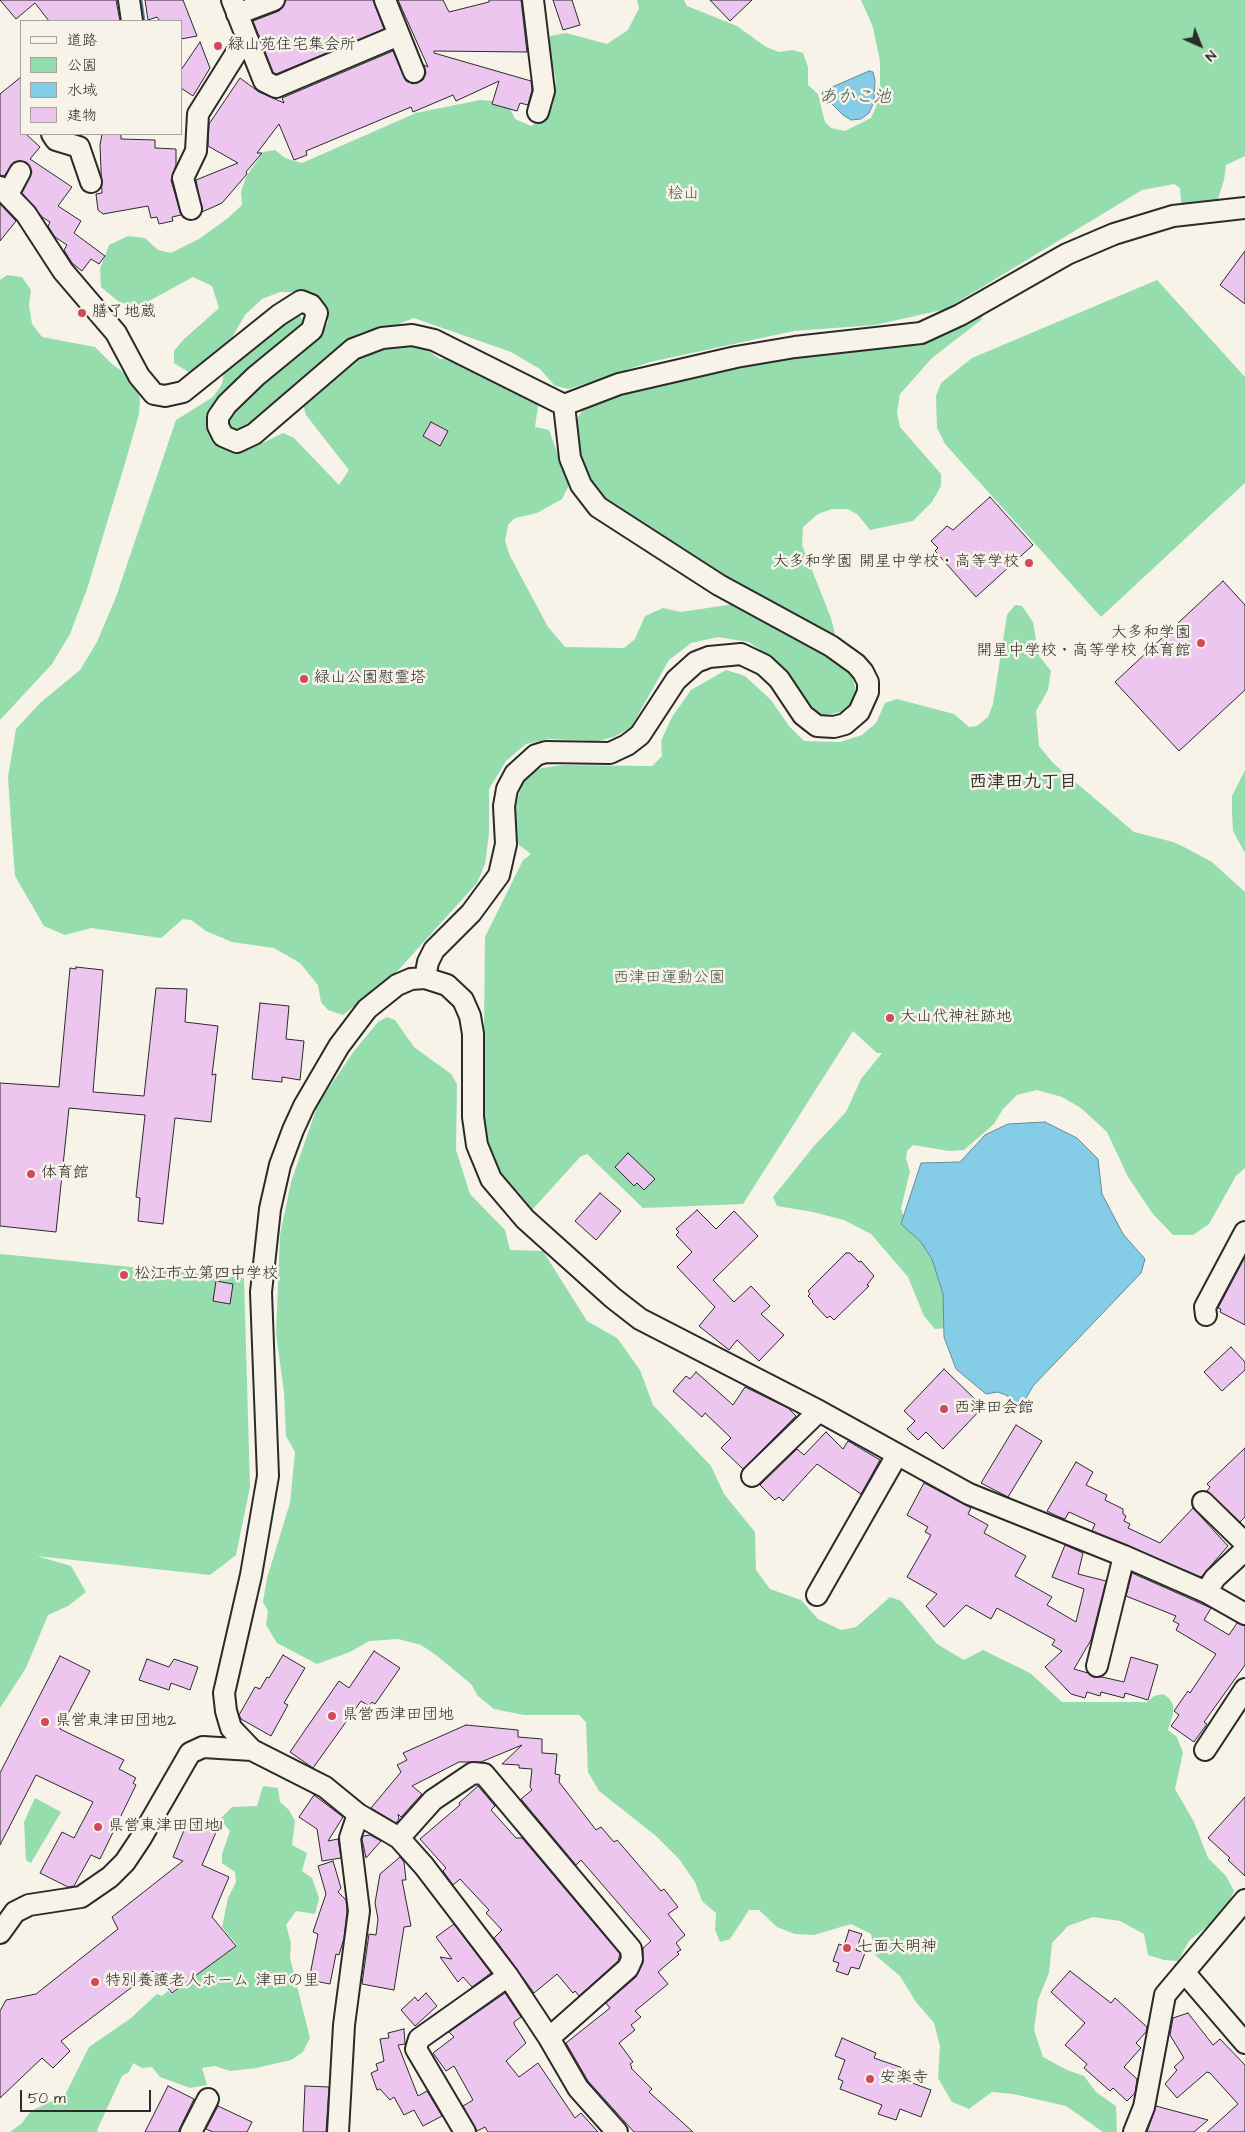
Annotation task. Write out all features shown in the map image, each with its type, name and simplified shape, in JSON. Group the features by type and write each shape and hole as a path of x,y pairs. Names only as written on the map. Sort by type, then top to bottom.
{"street":[{"path":"130,0 132,20"},
{"path":"274,0 235,7 264,81 276,87 399,35"},
{"path":"385,0 414,72"},
{"path":"533,0 544,91 538,112"},
{"path":"191,208 183,178 196,151 198,114 240,47 248,40"},
{"path":"53,135 56,140 79,147 91,182"},
{"path":"20,172 4,191 26,214 63,271 116,333 139,376 154,394 165,396 183,392 300,300 312,305 317,313 312,330 256,376 227,404 218,417 218,426 223,436 237,442 254,434 353,349 382,338 412,335 434,340 564,405 619,384 736,357 803,346 921,332 960,315 1067,254 1114,234 1172,216 1245,208"},
{"path":"425,978 428,962 434,950 471,912 499,875 506,844 504,806 507,789 515,774 536,755 546,752 610,752 627,745 640,735 676,680 684,672 696,662 717,656 741,654 764,665 779,679 803,715 817,726 834,727 845,724 859,712 868,692 868,682 863,672 856,664 832,646 719,585 598,507 581,485 570,458 564,405"},
{"path":"617,2132 578,2088 549,2038 508,1976 424,1866 399,1838 358,1814 325,1787 252,1750 230,1728 226,1711 224,1693 251,1575 268,1476 261,1292 270,1209 280,1164 293,1130 309,1097 338,1046 352,1027 380,997 397,985 412,979 425,978 447,985 463,1000 470,1016 473,1034 473,1117 477,1145 492,1179 508,1202 613,1298 640,1319 819,1411 969,1494 1124,1556 1206,1592 1245,1614"},
{"path":"1206,1315 1205,1307 1245,1232"},
{"path":"752,1476 819,1411"},
{"path":"817,1594 897,1455"},
{"path":"1203,1502 1245,1543"},
{"path":"1206,1592 1215,1578 1245,1550"},
{"path":"1097,1666 1124,1556"},
{"path":"1205,1750 1245,1689"},
{"path":"0,1933 15,1912 29,1906 81,1897 110,1877 125,1862 141,1838 190,1753 203,1747 252,1750"},
{"path":"399,1838 433,1800 473,1773 481,1773 631,1949 632,1959 628,1968 549,2038"},
{"path":"338,2132 344,2025 359,1911 350,1838 358,1814"},
{"path":"1134,2132 1144,2107 1165,1995 1245,1900"},
{"path":"1184,1972 1245,2043"},
{"path":"465,2132 416,2049 419,2039 508,1976"},
{"path":"191,2132 208,2099"}],"green space":[{"name":"桧山","path":"637,0 684,0 687,6 737,26 766,47 779,52 793,50 803,53 808,67 808,85 818,94 825,122 831,128 845,131 871,118 878,102 880,88 880,61 873,27 861,0 1245,0 1245,156 1226,165 1224,180 1217,202 1187,209 1181,202 1180,188 1174,184 1142,190 946,309 875,325 794,331 650,362 569,389 555,386 540,369 511,352 414,318 354,341 246,433 233,432 225,426 232,412 255,388 321,336 328,322 324,303 311,292 280,292 262,299 245,315 231,339 190,373 174,363 174,351 183,340 219,308 212,286 193,277 138,307 119,302 101,287 100,269 109,245 128,236 145,238 158,250 171,253 199,239 228,218 242,205 241,192 246,177 263,152 275,150 285,158 302,163 416,113 480,100 507,102 515,119 531,126 540,121 553,105 556,80 549,49 550,36 566,33 607,44 628,30 639,8"},
{"path":"7,275 22,277 31,290 29,305 32,324 42,337 95,347 112,364 131,378 140,398 139,414 126,460 87,589 70,634 52,664 0,720 0,280"},
{"path":"1157,280 1245,377 1245,483 1101,617 945,444 937,428 936,396 941,383 972,358"},
{"path":"985,310 981,320 932,358 900,394 897,413 900,427 941,474 941,486 932,502 913,521 870,530 858,515 848,509 832,509 818,514 803,527 802,545 831,618 835,634 831,637 672,547 604,501 590,482 580,454 575,422 582,411 594,401"},
{"path":"299,314 307,328 222,405 236,449 248,450 283,433 294,438 339,485 349,470 306,415 303,404 337,372 367,352 393,346 420,345 440,359 456,358 539,400 535,427 549,430 569,485 562,499 537,513 515,518 508,525 505,541 510,556 548,627 565,647 624,648 635,639 645,616 663,608 681,612 734,604 797,637 845,669 853,678 856,690 854,699 845,711 822,716 810,710 791,677 769,656 749,642 718,637 691,643 669,660 631,727 614,737 598,741 549,739 526,744 506,761 489,789 489,834 485,864 477,883 393,976 343,1015 328,1010 321,1002 318,985 300,963 274,948 232,942 206,931 191,920 183,919 161,938 91,928 65,935 44,926 15,876 8,777 16,729 40,703 80,670 97,642 116,597 176,420 213,397 222,384 224,371 253,340"},
{"name":"西津田運動公園","path":"1015,605 1022,606 1033,622 1039,656 1051,671 1048,690 1036,711 1039,746 1053,763 1134,832 1173,842 1212,862 1245,892 1245,1168 1236,1176 1209,1224 1193,1235 1173,1235 1153,1214 1128,1177 1107,1132 1081,1108 1062,1097 1037,1090 1017,1095 1003,1109 994,1124 964,1150 949,1151 913,1145 907,1151 906,1159 910,1171 901,1209 906,1222 934,1254 945,1289 947,1328 935,1329 924,1316 908,1277 871,1234 844,1220 777,1206 773,1197 814,1146 846,1112 861,1079 882,1053 877,1053 853,1031 743,1204 643,1208 587,1154 580,1157 532,1210 500,1174 489,1151 483,1123 485,937 523,860 531,854 519,845 514,829 515,808 523,781 536,769 562,765 652,766 662,756 661,741 672,717 691,690 726,670 745,676 771,700 789,726 804,741 840,742 862,735 876,723 885,703 897,699 954,714 969,727 977,726 988,717 993,704 1007,615"},
{"path":"1245,770 1245,853 1233,831 1232,796"},
{"path":"387,1017 395,1020 414,1047 451,1074 457,1084 456,1150 470,1194 505,1230 510,1250 543,1251 587,1321 617,1338 640,1370 653,1405 711,1466 724,1494 755,1532 756,1570 770,1589 801,1600 818,1619 841,1630 856,1627 890,1597 901,1601 937,1644 964,1660 983,1650 1030,1673 1062,1702 1147,1702 1154,1696 1163,1694 1169,1698 1173,1705 1173,1714 1168,1730 1177,1737 1183,1753 1175,1789 1194,1822 1208,1858 1226,1876 1234,1891 1223,1913 1189,1941 1178,1961 1164,1960 1148,1955 1144,1934 1120,1921 1093,1917 1068,1926 1052,1943 1049,1973 1038,2000 1034,2030 1043,2057 1067,2070 1084,2076 1096,2092 1116,2106 1117,2132 1103,2132 1066,2106 1013,2094 992,2092 969,2109 952,2102 938,2078 940,2046 934,2023 916,2002 900,1976 875,1955 871,1934 851,1924 814,1935 795,1934 777,1927 759,1910 749,1910 730,1939 720,1942 715,1930 716,1913 702,1901 695,1882 679,1859 656,1836 599,1791 588,1772 586,1722 579,1715 524,1715 494,1709 478,1696 471,1684 436,1655 421,1645 398,1639 369,1641 350,1652 317,1664 277,1643 266,1625 268,1611 263,1602 267,1578 290,1503 295,1452 286,1436 284,1392 276,1334 280,1235 291,1182 318,1104 354,1051 378,1022"},
{"path":"0,1254 244,1278 250,1487 236,1555 210,1575 37,1556 71,1566 86,1592 68,1606 48,1615 26,1668 0,1708"},
{"path":"263,1786 278,1788 280,1802 289,1810 295,1821 292,1845 307,1853 302,1871 312,1878 319,1898 315,1914 296,1911 286,1925 291,1943 290,1958 310,2038 303,2052 291,2060 256,2068 230,2071 215,2066 202,2068 207,2085 190,2088 160,2077 152,2067 142,2068 133,2063 129,2072 122,2076 97,2130 98,2132 10,2132 22,2123 31,2111 65,2095 89,2047 131,2018 157,1994 162,1996 168,1991 172,1994 237,1945 222,1927 228,1898 236,1882 235,1872 222,1863 222,1854 230,1831 220,1819 232,1807 257,1806"},
{"path":"35,1798 61,1812 31,1863 26,1860 24,1822"}],"water":[{"name":"あかこ池","path":"869,71 873,72 875,80 874,102 869,113 861,119 851,120 843,115 822,94 823,91"},
{"path":"1045,1122 1077,1138 1098,1159 1102,1194 1123,1234 1145,1259 1141,1273 1033,1386 1025,1400 1017,1404 1006,1395 998,1392 986,1394 956,1369 944,1337 943,1294 932,1259 921,1242 901,1224 921,1163 960,1162 985,1135 1008,1124"}],"building":[{"path":"0,0 116,0 120,20 48,20 35,3 16,19"},
{"path":"145,0 183,0 197,36 182,39 182,20 159,20 157,17 148,20"},
{"path":"286,0 373,0 384,29 276,74 273,72 253,21 279,11"},
{"path":"398,0 443,0 449,12 489,2 489,0 521,0 527,52 434,51 434,53 531,81 532,90 528,105 520,103 517,111 492,104 499,81 456,101 453,95 413,112 411,107 306,151 307,155 294,160 279,124 257,153 262,153 246,172 247,174 222,203 202,212 196,180 238,163 208,146 209,124 240,78 259,92 284,103 282,98 393,51 406,81 413,84 423,80 426,73 424,65 428,67"},
{"path":"553,0 572,0 580,25 563,30"},
{"path":"710,0 752,0 730,21"},
{"path":"200,42 210,68 193,96 182,89 182,69"},
{"path":"20,78 20,135 27,135 40,147 30,159 72,187 58,206 81,221 74,233 105,256 99,264 91,259 82,271 72,263 64,250 67,245 55,237 48,226 50,222 42,217 22,193 32,172 26,162 14,162 4,176 0,175 0,94"},
{"path":"102,135 121,135 121,139 155,140 155,148 176,149 176,165 171,180 181,215 172,217 173,221 159,224 157,217 151,218 148,206 103,214 98,210 96,194 102,193 100,145"},
{"path":"0,204 16,221 0,241"},
{"path":"1245,251 1245,304 1220,285"},
{"path":"431,422 448,431 440,446 423,436"},
{"path":"990,497 1033,545 976,597 935,551 938,548 931,541 947,526 953,530"},
{"name":"大多和学園 開星中学校・高等学校 体育館","path":"1223,581 1245,605 1245,690 1179,751 1115,682"},
{"path":"76,967 103,970 93,1092 144,1096 156,988 187,989 185,1022 218,1026 212,1075 216,1074 211,1122 175,1118 163,1224 138,1221 140,1198 136,1197 145,1115 69,1108 56,1232 0,1226 0,1083 59,1087 70,968 76,969"},
{"path":"260,1003 289,1006 286,1039 304,1041 300,1080 282,1077 282,1082 252,1079"},
{"path":"628,1153 655,1179 644,1190 637,1183 634,1186 615,1167"},
{"path":"600,1193 621,1211 596,1240 575,1221"},
{"path":"697,1210 716,1229 734,1211 758,1236 713,1280 734,1302 751,1286 770,1306 761,1314 784,1335 759,1361 737,1340 729,1350 699,1326 715,1307 677,1267 692,1252 676,1235 679,1232 676,1229"},
{"path":"846,1253 850,1253 859,1262 861,1261 874,1276 867,1285 869,1286 834,1320 830,1316 827,1318 812,1302 808,1296 810,1294 808,1291"},
{"path":"1245,1257 1245,1325 1220,1312 1221,1309 1218,1308"},
{"path":"216,1281 233,1284 230,1304 213,1301"},
{"path":"1231,1347 1245,1362 1245,1370 1222,1391 1204,1372"},
{"name":"西津田会館","path":"944,1369 983,1407 943,1449 926,1432 918,1440 907,1429 915,1421 904,1411"},
{"path":"696,1372 733,1405 745,1387 788,1408 796,1416 743,1469 721,1448 731,1438 705,1413 702,1417 673,1391 686,1376 690,1379"},
{"path":"1016,1425 1042,1441 1008,1497 981,1483"},
{"path":"826,1432 843,1449 848,1441 880,1460 861,1494 817,1464 783,1501 779,1497 775,1500 760,1485 797,1449 804,1455"},
{"path":"1245,1448 1245,1517 1240,1522 1207,1491 1210,1487 1207,1484"},
{"path":"1076,1462 1093,1472 1086,1485 1107,1495 1105,1500 1123,1509 1123,1514 1126,1516 1124,1521 1130,1524 1128,1528 1160,1543 1193,1508 1228,1546 1201,1577 1092,1531 1095,1524 1069,1512 1065,1519 1047,1511"},
{"path":"924,1483 971,1508 968,1514 988,1525 984,1533 1026,1556 1015,1576 1052,1597 1047,1605 1076,1622 1084,1589 1052,1577 1065,1545 1083,1553 1078,1574 1106,1581 1091,1640 1074,1669 1094,1677 1124,1682 1131,1657 1158,1665 1148,1700 1125,1693 1124,1698 1101,1692 1100,1696 1087,1692 1085,1698 1071,1694 1045,1667 1062,1651 1052,1645 1055,1640 997,1608 991,1619 966,1605 944,1627 926,1606 937,1594 907,1577 931,1535 925,1532 928,1527 907,1515"},
{"path":"1132,1573 1211,1608 1204,1620 1229,1635 1237,1623 1245,1626 1245,1665 1204,1722 1207,1724 1194,1742 1171,1726 1179,1715 1174,1711 1188,1691 1190,1693 1216,1654 1176,1630 1179,1624 1173,1621 1176,1616 1126,1596"},
{"name":"県営西津田団地","path":"374,1651 400,1668 375,1704 372,1702 369,1706 361,1701 313,1768 290,1752 339,1681 349,1688"},
{"path":"283,1655 305,1668 284,1703 288,1705 271,1736 241,1719 239,1715 255,1687 260,1689"},
{"path":"60,1656 90,1671 60,1729 124,1760 119,1769 136,1778 133,1783 136,1785 100,1859 91,1855 74,1886 68,1887 40,1873 62,1832 74,1838 93,1802 36,1775 0,1845 0,1773"},
{"path":"147,1659 169,1667 174,1659 198,1667 190,1690 171,1683 169,1690 139,1680"},
{"path":"466,1725 518,1730 518,1737 542,1739 542,1753 557,1754 555,1774 560,1775 559,1782 596,1830 601,1827 614,1842 617,1840 661,1891 664,1889 678,1907 668,1914 685,1935 676,1943 681,1950 677,1952 679,1954 658,1972 668,1984 635,2011 641,2017 631,2025 635,2030 619,2043 633,2062 630,2064 631,2068 652,2089 649,2092 693,2132 634,2132 588,2081 566,2043 610,2008 606,2003 636,1977 643,1963 643,1948 651,1941 581,1860 576,1865 521,1799 532,1790 530,1787 532,1769 519,1768 519,1765 502,1764 522,1745 481,1762 459,1762 412,1786 422,1794 401,1817 398,1814 399,1819 396,1823 371,1808 401,1772 397,1765 407,1760 403,1753"},
{"path":"478,1786 495,1806 491,1810 516,1838 522,1838 620,1954 618,1961 579,1996 575,1991 573,1993 557,1974 534,1993 494,1938 502,1930 486,1913 489,1910 460,1879 453,1885 443,1871 446,1868 420,1839 460,1805 459,1803"},
{"path":"314,1795 343,1817 328,1841 338,1839 341,1858 322,1861 317,1829 299,1817"},
{"path":"1245,1797 1245,1876 1228,1860 1230,1858 1208,1838"},
{"name":"特別養護老人ホーム 津田の里","path":"189,1818 217,1830 202,1865 229,1877 212,1917 236,1946 172,1993 153,1971 61,2041 70,2051 53,2068 42,2058 0,2098 0,2011 6,2000 36,1994 118,1929 112,1917 183,1861 173,1857"},
{"path":"370,1835 381,1841 366,1858 362,1839 363,1836"},
{"path":"400,1857 404,1862 406,1880 402,1880 411,1926 404,1927 394,1990 362,1984 369,1934 376,1935 378,1919 375,1903 380,1874"},
{"path":"333,1861 341,1888 338,1892 346,1900 347,1911 344,1938 339,1955 336,1954 330,1984 309,1980 318,1934 313,1932 326,1894 318,1866"},
{"path":"454,1924 491,1973 472,1987 463,1977 458,1982 440,1957 452,1959 436,1937"},
{"name":"七面大明神","path":"849,1930 862,1934 856,1950 865,1953 859,1969 851,1967 848,1975 836,1971 839,1963 833,1961 839,1944 844,1946"},
{"path":"1070,1971 1111,2003 1115,1998 1147,2027 1146,2032 1136,2043 1141,2048 1124,2067 1137,2079 1135,2093 1127,2101 1113,2088 1110,2091 1084,2068 1087,2064 1065,2045 1085,2023 1051,1992"},
{"path":"426,1993 437,2006 415,2026 401,2010 415,1997 418,2001"},
{"path":"505,1993 521,2017 514,2024 526,2043 506,2061 519,2077 538,2063 575,2118 581,2113 598,2132 488,2132 485,2127 477,2131 463,2106 473,2100 454,2066 446,2071 433,2053 454,2037 449,2032"},
{"path":"1188,2013 1213,2045 1220,2039 1245,2065 1245,2132 1207,2132 1238,2104 1210,2073 1207,2072 1177,2098 1165,2084 1177,2070 1174,2067 1184,2058 1170,2035 1173,2018"},
{"path":"404,2029 405,2044 398,2045 418,2096 427,2091 442,2116 423,2126 414,2110 404,2115 394,2097 390,2100 380,2089 377,2090 371,2073 378,2070 376,2064 384,2061 380,2039 389,2038 388,2033"},
{"name":"安楽寺","path":"842,2038 876,2053 874,2058 903,2068 899,2078 931,2090 921,2117 900,2109 896,2120 878,2114 882,2105 840,2089 843,2081 838,2079 845,2060 835,2056"},
{"path":"168,2086 194,2099 178,2132 145,2132"},
{"path":"305,2086 329,2087 326,2132 303,2132"},
{"path":"218,2106 252,2122 247,2132 213,2132 206,2129"},
{"path":"1156,2106 1208,2120 1194,2132 1147,2132"}],"waterway":[{"path":"140,0 143,20"}],"place":[{"name":"緑山苑住宅集会所","path":"218,46"},
{"name":"膳了地蔵","path":"82,313"},
{"name":"大多和学園 開星中学校・高等学校","path":"1029,563"},
{"name":"大多和学園 開星中学校・高等学校 体育館","path":"1201,643"},
{"name":"緑山公園慰霊塔","path":"304,679"},
{"name":"大山代神社跡地","path":"890,1018"},
{"name":"体育館","path":"31,1174"},
{"name":"松江市立第四中学校","path":"124,1275"},
{"name":"西津田会館","path":"944,1409"},
{"name":"県営西津田団地","path":"332,1716"},
{"name":"県営東津田団地2","path":"45,1722"},
{"name":"県営東津田団地1","path":"98,1827"},
{"name":"七面大明神","path":"847,1948"},
{"name":"特別養護老人ホーム 津田の里","path":"95,1982"},
{"name":"安楽寺","path":"870,2079"}],"district":[{"name":"西津田九丁目","path":"1023,783"}]}
